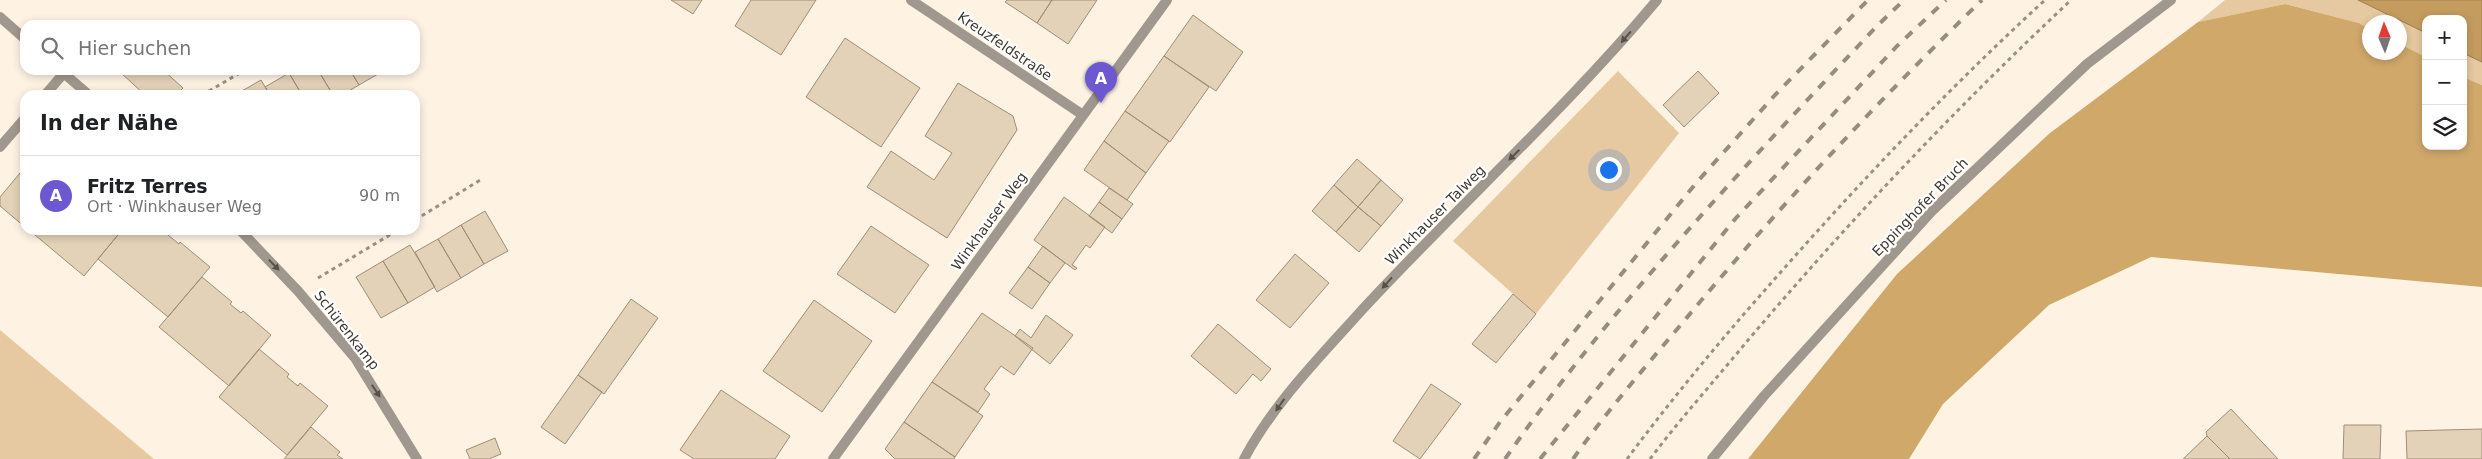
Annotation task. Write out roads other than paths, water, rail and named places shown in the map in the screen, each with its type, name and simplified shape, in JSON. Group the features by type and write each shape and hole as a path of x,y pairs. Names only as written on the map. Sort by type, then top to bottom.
{"street":[{"name":"Kreuzfeldstraße","path":"911,0 1083,115"},
{"name":"Winkhauser Weg","path":"833,459 1167,0"},
{"name":"Winkhauser Talweg","path":"1244,459 1294,385 1413,255 1537,132 1626,38 1657,0"},
{"name":"Eppinghofer Bruch","path":"1712,459 1764,396 1933,210 2087,64 2172,0"},
{"path":"0,18 20,35"},
{"path":"49,90 60,75"},
{"path":"66,75 83,90"},
{"path":"0,147 20,124"},
{"name":"Schürenkamp","path":"245,235 298,290 355,358 417,459"}],"railway":[{"path":"1474,459 1500,422 1697,182 1775,95 1868,0"},
{"path":"1505,459 1547,401 1636,290 1828,78 1904,0"},
{"path":"1540,459 1736,218 1897,46 1946,0"},
{"path":"1573,459 1627,389 1755,238 1904,77 1982,0"}],"place":[{"name":"Fritz Terres","path":"1101,103"}]}
